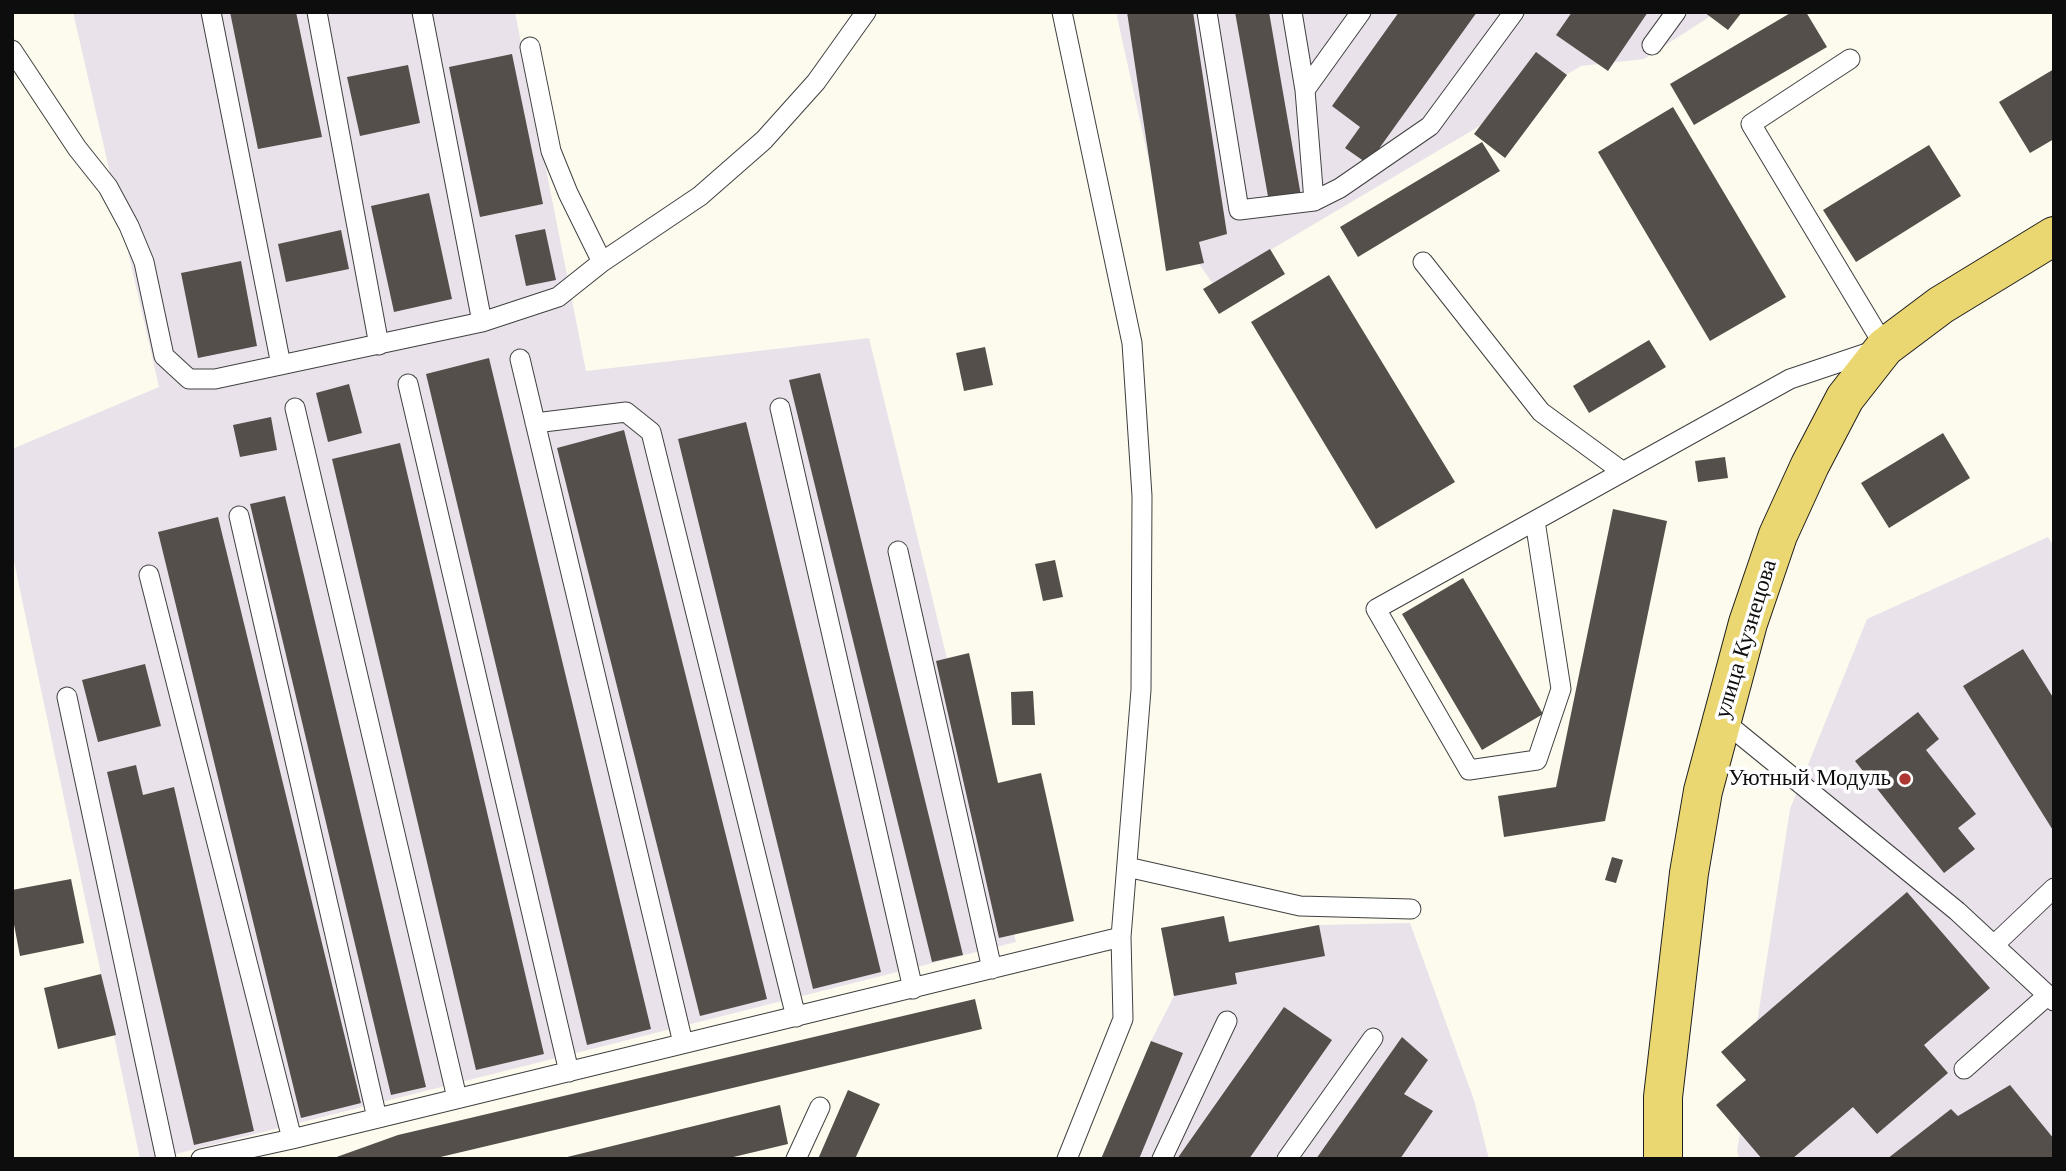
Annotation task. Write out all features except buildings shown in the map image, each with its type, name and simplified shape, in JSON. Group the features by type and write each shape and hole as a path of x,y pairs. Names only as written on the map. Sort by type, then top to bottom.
{"main road":[{"name":"улица Кузнецова","path":"1662,1159 1663,1097 1689,873 1703,791 1748,624 1784,523 1845,398 1885,347 1941,305 2054,236"}],"lane":[{"path":"211,12 281,365"},
{"path":"317,12 379,345"},
{"path":"422,12 482,322"},
{"path":"12,50 76,148 108,187 130,226 144,262 164,356 189,379 215,379 482,322 558,297 602,262 699,196 764,140 816,82 866,12"},
{"path":"1062,12 1133,357 1142,496 1141,690 1121,937 1123,1019 1067,1159"},
{"path":"1207,12 1239,210 1314,201 1340,188 1430,127 1514,12"},
{"path":"1292,12 1305,90 1314,201"},
{"path":"1305,90 1360,12"},
{"path":"1652,45 1676,12"},
{"path":"530,47 551,151 602,262"},
{"path":"1535,521 1561,689 1537,760 1469,769 1376,609 1790,379 1885,347 1751,124 1850,59"},
{"path":"1423,262 1541,412 1623,472"},
{"path":"520,359 682,1043"},
{"path":"408,384 569,1072"},
{"path":"295,408 457,1098"},
{"path":"780,408 913,989"},
{"path":"535,423 626,412 651,432 796,1017"},
{"path":"239,516 377,1118"},
{"path":"898,551 992,969"},
{"path":"149,575 292,1139"},
{"path":"67,697 166,1159"},
{"path":"1721,719 1957,911 2051,998 1964,1069"},
{"path":"1127,867 1300,906 1411,909"},
{"path":"1994,945 2054,888"},
{"path":"201,1159 1121,937"},
{"path":"1162,1159 1227,1021"},
{"path":"1287,1159 1373,1038"},
{"path":"796,1159 820,1107"}],"shaded area":[{"path":"73,12 515,12 586,371 869,338 1016,942 156,1159 140,1159 12,552 12,449 159,387"},
{"path":"1116,12 1717,12 1644,59 1581,66 1213,284 1159,207"},
{"path":"2048,537 2054,547 2054,1159 1740,1159 1737,1152 1790,809 1867,619"},
{"path":"1224,916 1230,942 1319,925 1410,923 1474,1100 1489,1159 1101,1159 1151,1041 1174,996 1161,928"}],"place":[{"name":"Уютный Модуль","path":"1905,779"}]}
